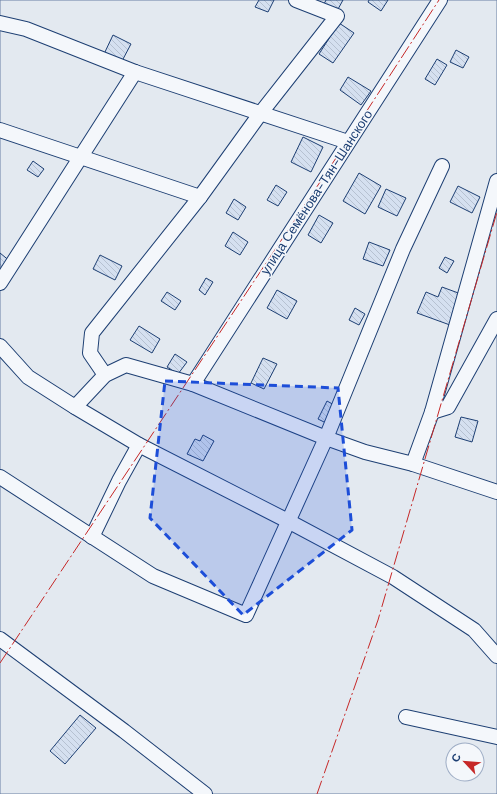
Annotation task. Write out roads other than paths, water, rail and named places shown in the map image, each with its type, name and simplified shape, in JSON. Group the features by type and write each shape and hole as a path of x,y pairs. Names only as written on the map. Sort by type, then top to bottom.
{"lane":[{"path":"105,375 90,353 92,333 200,197 260,114 337,16 296,0"},
{"name":"улица Семёнова-Тян-Шанского","path":"193,384 440,0"},
{"path":"0,23 26,29 135,72 348,142"},
{"path":"0,283 135,72"},
{"path":"0,130 200,197"},
{"path":"0,477 153,576 246,615 326,438 403,249 442,166"},
{"path":"413,464 432,412 497,181"},
{"path":"432,412 448,407 497,319"},
{"path":"0,346 28,377 75,407 139,445 288,521 393,577 474,630 497,656"},
{"path":"75,407 105,375 126,365 193,384 326,438 365,452 413,464 497,492"},
{"path":"92,537 118,481 139,445"},
{"path":"0,639 205,794"},
{"path":"406,717 497,737"}]}
